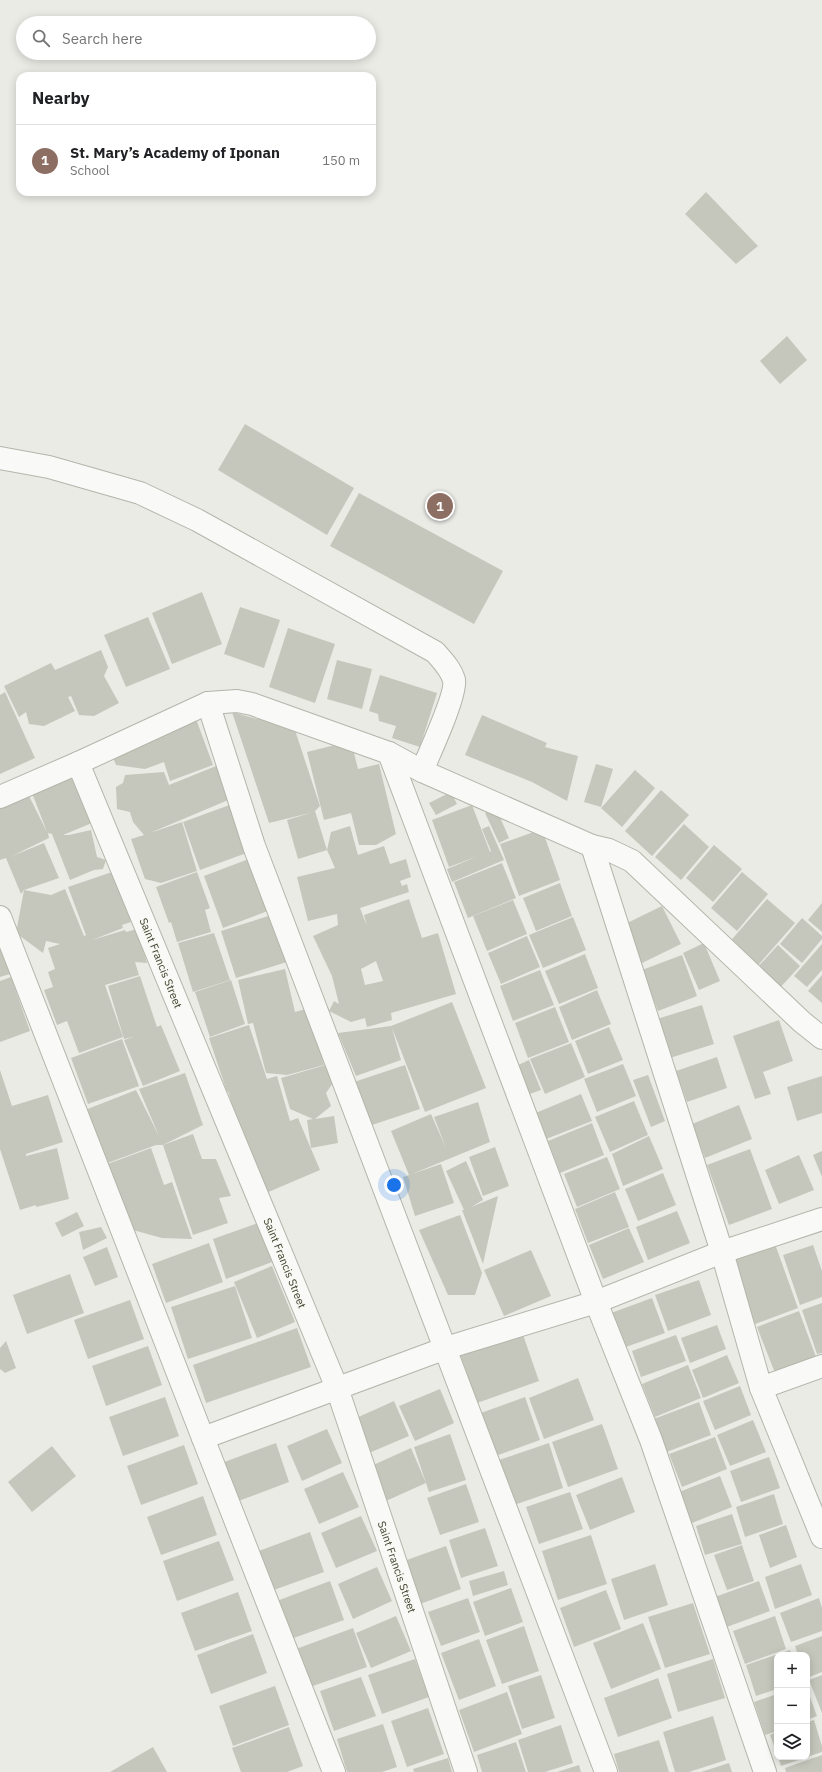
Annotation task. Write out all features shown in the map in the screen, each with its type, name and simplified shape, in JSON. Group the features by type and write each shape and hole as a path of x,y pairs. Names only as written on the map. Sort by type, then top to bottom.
{"street":[{"path":"0,458 49,467 140,493 197,520 435,652 452,674 454,690 422,771"},
{"path":"0,797 208,703 237,702 252,704 389,753 422,771 592,846 609,850 632,861 802,1022 822,1038"},
{"path":"208,703 254,846 606,1772"},
{"path":"389,753 596,1302 651,1440 765,1772"},
{"name":"Saint Francis Street","path":"78,763 337,1388 466,1772"},
{"path":"592,846 722,1252 761,1388 822,1537"},
{"path":"0,917 202,1438 334,1772"},
{"path":"202,1438 446,1348 596,1302 722,1252 822,1219"},
{"path":"761,1388 822,1366"}],"building":[{"path":"706,192 758,246 736,264 685,214"},
{"path":"787,336 807,360 780,384 760,361"},
{"path":"245,424 354,488 327,535 218,470"},
{"path":"359,493 503,571 474,624 330,546"},
{"path":"202,592 222,644 172,664 152,613"},
{"path":"240,607 280,620 264,668 224,654"},
{"path":"148,617 170,669 126,687 104,635"},
{"path":"288,628 335,644 315,703 269,687"},
{"path":"101,650 108,667 104,676 119,703 94,716 79,715 71,696 68,697 75,711 44,726 29,724 26,712 19,717 4,686 51,663 55,670"},
{"path":"337,660 372,669 362,709 327,699"},
{"path":"380,675 437,693 420,747 392,738 396,726 379,721 378,714 369,711"},
{"path":"5,692 35,758 0,774 0,695"},
{"path":"265,711 292,721 320,806 315,811 327,850 298,859 287,820 310,813 269,823 232,712 257,719"},
{"path":"482,715 547,743 545,747 578,756 567,801 532,782 465,755"},
{"path":"196,719 213,765 170,781 164,762 145,769 116,765 110,750"},
{"path":"351,741 358,769 379,764 396,834 376,845 359,845 351,813 324,820 307,752"},
{"path":"221,764 233,798 150,833 182,822 197,871 161,883 145,879 131,839 144,835 133,822 130,812 117,809 116,787 123,783 125,775 164,772 169,785"},
{"path":"596,764 613,769 601,807 584,802"},
{"path":"75,768 92,823 63,835 91,830 97,857 106,860 103,869 94,870 70,880 52,834 48,833 49,838 12,856 44,843 59,878 24,890 21,894 6,858 0,860 0,804 27,792 47,832 32,793"},
{"path":"635,770 655,788 622,827 601,808"},
{"path":"661,790 689,815 652,856 625,831"},
{"path":"451,792 457,804 436,815 429,803"},
{"path":"235,803 252,851 200,870 183,822"},
{"path":"472,805 490,852 491,851 482,829 489,826 504,860 452,882 447,869 478,856 449,867 432,820"},
{"path":"496,808 509,838 499,843 485,813"},
{"path":"684,824 709,847 681,880 655,857"},
{"path":"350,826 358,855 384,846 390,864 406,859 411,877 400,881 402,886 407,884 409,892 360,908 367,926 364,915 409,899 422,938 438,933 456,994 391,1013 392,1020 367,1027 365,1018 351,1022 329,1011 334,1001 339,1004 332,976 313,936 338,925 337,914 308,921 297,877 335,868 327,850 331,832","holes":["376,961 383,981 365,985 361,969"]},
{"path":"542,829 560,880 519,896 500,844"},
{"path":"714,845 742,869 713,902 686,878"},
{"path":"254,857 273,909 223,928 204,876"},
{"path":"502,863 516,898 468,918 454,882"},
{"path":"115,871 131,922 122,925 123,928 92,940 125,930 126,932 137,929 147,963 135,962 139,975 105,985 123,1037 79,1053 67,1021 57,1025 44,990 53,987 48,972 55,969 48,948 60,944 46,941 43,953 16,933 24,890 51,895 65,889 84,936 86,935 68,887"},
{"path":"197,872 210,908 205,910 211,932 177,942 171,922 169,923 156,887"},
{"path":"742,872 768,894 737,931 711,908"},
{"path":"560,883 572,916 536,931 523,898"},
{"path":"767,899 795,923 754,970 726,946"},
{"path":"513,900 527,934 487,951 473,916"},
{"path":"822,903 822,932 808,920"},
{"path":"662,906 681,944 640,964 621,926"},
{"path":"275,914 290,961 236,978 221,931"},
{"path":"573,917 586,950 543,968 529,935"},
{"path":"802,918 822,936 822,939 802,963 780,944"},
{"path":"214,933 230,980 193,992 178,943"},
{"path":"527,936 540,967 501,984 488,953"},
{"path":"704,943 720,981 699,990 683,953"},
{"path":"822,944 822,970 807,987 794,976"},
{"path":"778,945 800,966 777,991 755,970"},
{"path":"0,947 10,974 0,977"},
{"path":"585,954 598,988 559,1004 545,971"},
{"path":"682,955 697,996 658,1011 642,970"},
{"path":"285,969 295,1012 309,1008 324,1065 287,1075 266,1073 253,1023 248,1024 238,980"},
{"path":"540,970 554,1005 513,1021 500,986"},
{"path":"822,975 822,1003 808,991"},
{"path":"140,976 157,1027 161,1025 180,1071 143,1086 124,1040 133,1037 124,1039 108,986"},
{"path":"11,977 30,1031 0,1042 0,981"},
{"path":"231,980 245,1024 210,1037 195,992"},
{"path":"597,990 611,1024 572,1040 559,1007"},
{"path":"452,1002 486,1088 425,1112 392,1028 401,1060 356,1076 338,1033 391,1026"},
{"path":"702,1005 714,1044 670,1058 657,1019"},
{"path":"555,1007 569,1042 528,1058 515,1023"},
{"path":"779,1020 793,1061 763,1072 771,1094 755,1099 733,1036"},
{"path":"249,1025 267,1079 277,1076 290,1121 298,1118 320,1170 259,1196 228,1091 227,1092 209,1038"},
{"path":"609,1027 623,1060 588,1074 575,1041"},
{"path":"122,1039 139,1086 88,1104 71,1058"},
{"path":"571,1043 585,1077 545,1094 530,1059"},
{"path":"717,1057 727,1088 687,1102 676,1071"},
{"path":"529,1060 541,1090 527,1095 516,1066"},
{"path":"329,1064 335,1080 326,1093 331,1106 315,1119 334,1116 338,1143 311,1148 307,1120 313,1119 290,1109 281,1078"},
{"path":"623,1064 636,1096 597,1112 584,1079"},
{"path":"405,1065 420,1109 369,1126 354,1082"},
{"path":"0,1070 12,1106 48,1095 63,1142 26,1154 26,1156 57,1148 69,1199 36,1207 36,1205 20,1210 0,1149"},
{"path":"185,1073 203,1125 163,1145 156,1145 105,1164 85,1110 136,1090 159,1136 139,1089"},
{"path":"648,1075 665,1121 651,1127 633,1080"},
{"path":"822,1076 822,1113 797,1121 787,1087"},
{"path":"581,1094 592,1121 541,1141 531,1115"},
{"path":"634,1101 648,1135 610,1152 595,1117"},
{"path":"478,1102 490,1142 412,1174 441,1164 454,1203 415,1216 403,1177 409,1175 391,1131 431,1114 446,1148 434,1117"},
{"path":"739,1105 752,1139 705,1158 692,1124"},
{"path":"592,1123 604,1155 560,1173 548,1141"},
{"path":"193,1134 202,1159 216,1159 231,1196 219,1198 228,1223 193,1235 163,1145"},
{"path":"649,1136 663,1169 623,1186 612,1154"},
{"path":"495,1147 509,1186 483,1196 469,1157"},
{"path":"151,1148 164,1185 172,1182 192,1239 162,1238 122,1227 102,1166"},
{"path":"750,1149 772,1209 729,1225 707,1165"},
{"path":"822,1151 822,1177 813,1155"},
{"path":"799,1155 814,1190 779,1204 765,1170"},
{"path":"607,1157 620,1189 577,1207 564,1174"},
{"path":"466,1161 483,1200 471,1207 498,1196 483,1264 462,1210 464,1210 446,1171"},
{"path":"663,1173 676,1205 638,1221 625,1189"},
{"path":"615,1192 629,1227 588,1243 575,1209"},
{"path":"677,1211 690,1243 648,1260 636,1227"},
{"path":"77,1212 84,1226 62,1237 55,1223"},
{"path":"460,1215 482,1273 475,1295 448,1295 419,1230"},
{"path":"269,1219 283,1258 226,1279 213,1239"},
{"path":"101,1227 107,1238 83,1250 79,1232"},
{"path":"629,1228 644,1262 603,1279 589,1245"},
{"path":"209,1243 223,1282 166,1303 152,1264"},
{"path":"775,1244 798,1308 755,1324 732,1260"},
{"path":"813,1245 822,1271 822,1297 800,1305 783,1255"},
{"path":"107,1247 118,1277 95,1286 83,1257"},
{"path":"531,1250 551,1296 504,1316 484,1270"},
{"path":"272,1266 295,1322 257,1338 234,1282"},
{"path":"70,1274 84,1313 27,1334 13,1295"},
{"path":"699,1280 711,1315 668,1331 655,1295"},
{"path":"235,1286 252,1338 188,1359 171,1307"},
{"path":"652,1298 665,1333 623,1348 611,1313"},
{"path":"130,1300 144,1339 88,1359 74,1320"},
{"path":"822,1303 822,1353 817,1354 802,1310"},
{"path":"799,1311 816,1357 775,1373 757,1327"},
{"path":"717,1325 726,1349 690,1363 681,1338"},
{"path":"297,1328 311,1367 206,1403 193,1365"},
{"path":"521,1329 539,1381 477,1403 459,1351"},
{"path":"676,1335 686,1361 641,1377 632,1351"},
{"path":"6,1341 16,1368 5,1373 0,1369 0,1348"},
{"path":"148,1346 162,1385 106,1406 92,1366"},
{"path":"727,1355 739,1383 703,1398 692,1370"},
{"path":"688,1365 701,1398 655,1417 642,1384"},
{"path":"578,1378 594,1420 544,1439 529,1398"},
{"path":"740,1386 751,1415 715,1430 703,1401"},
{"path":"440,1389 454,1423 415,1441 399,1406"},
{"path":"165,1397 179,1436 123,1456 109,1417"},
{"path":"525,1397 540,1440 493,1457 478,1414"},
{"path":"394,1401 409,1436 369,1453 354,1419"},
{"path":"699,1402 711,1435 664,1453 651,1420"},
{"path":"753,1420 766,1452 730,1466 717,1435"},
{"path":"602,1424 618,1469 568,1487 552,1442"},
{"path":"327,1429 342,1463 302,1481 287,1446"},
{"path":"450,1434 466,1480 429,1492 414,1447"},
{"path":"715,1437 727,1469 682,1487 669,1454"},
{"path":"276,1443 289,1482 233,1503 219,1464"},
{"path":"549,1443 563,1488 514,1505 499,1460"},
{"path":"184,1445 198,1484 141,1505 127,1466"},
{"path":"52,1446 76,1476 32,1512 8,1482"},
{"path":"411,1448 426,1483 386,1501 371,1466"},
{"path":"769,1457 780,1488 741,1502 730,1471"},
{"path":"343,1472 359,1507 319,1524 304,1489"},
{"path":"720,1476 732,1507 692,1523 679,1492"},
{"path":"622,1477 635,1512 590,1530 576,1495"},
{"path":"466,1484 479,1522 440,1535 427,1498"},
{"path":"570,1492 583,1529 539,1544 526,1507"},
{"path":"774,1494 783,1524 745,1537 736,1507"},
{"path":"203,1496 217,1535 161,1555 147,1517"},
{"path":"732,1514 742,1544 705,1555 696,1526"},
{"path":"361,1516 377,1551 336,1568 321,1533"},
{"path":"786,1525 797,1557 770,1568 759,1535"},
{"path":"485,1528 498,1566 461,1578 449,1540"},
{"path":"310,1532 324,1572 268,1592 253,1553"},
{"path":"591,1535 607,1584 558,1600 542,1551"},
{"path":"219,1541 234,1580 177,1601 163,1561"},
{"path":"742,1545 754,1581 727,1590 714,1555"},
{"path":"446,1546 461,1589 420,1604 404,1561"},
{"path":"655,1564 668,1605 624,1620 611,1579"},
{"path":"801,1564 812,1595 775,1609 765,1577"},
{"path":"377,1567 392,1601 353,1619 338,1584"},
{"path":"504,1571 508,1585 473,1596 469,1581"},
{"path":"330,1581 344,1620 288,1640 274,1602"},
{"path":"759,1581 770,1611 724,1628 712,1598"},
{"path":"511,1588 523,1622 485,1636 473,1602"},
{"path":"606,1590 621,1629 574,1647 560,1608"},
{"path":"238,1592 252,1631 195,1651 181,1613"},
{"path":"468,1598 480,1632 441,1646 428,1612"},
{"path":"819,1598 822,1608 822,1631 791,1642 780,1613"},
{"path":"693,1603 710,1654 665,1668 648,1617"},
{"path":"396,1616 411,1651 371,1668 356,1633"},
{"path":"775,1616 786,1649 774,1652 774,1653 745,1664 733,1631"},
{"path":"643,1623 661,1669 611,1689 593,1643"},
{"path":"524,1626 539,1671 502,1684 486,1640"},
{"path":"353,1628 367,1667 310,1687 296,1649"},
{"path":"253,1634 267,1673 211,1694 197,1655"},
{"path":"822,1636 822,1672 810,1677 810,1652 797,1652 795,1646"},
{"path":"479,1639 496,1686 459,1700 441,1653"},
{"path":"774,1655 774,1690 756,1696 746,1665"},
{"path":"415,1659 429,1697 382,1714 368,1675"},
{"path":"713,1659 725,1698 678,1712 667,1674"},
{"path":"541,1675 555,1718 522,1729 508,1686"},
{"path":"822,1675 822,1713 810,1683 810,1680"},
{"path":"361,1677 376,1716 334,1731 320,1691"},
{"path":"658,1678 672,1718 618,1737 604,1698"},
{"path":"275,1686 289,1725 233,1746 219,1706"},
{"path":"507,1692 522,1734 474,1752 459,1710"},
{"path":"774,1695 774,1732 765,1735 754,1702"},
{"path":"810,1697 817,1716 810,1719"},
{"path":"428,1708 444,1754 407,1767 391,1721"},
{"path":"713,1716 726,1760 689,1772 675,1772 663,1732"},
{"path":"814,1720 822,1746 822,1752 810,1756 810,1724 810,1721"},
{"path":"383,1724 397,1767 382,1772 347,1772 337,1739"},
{"path":"561,1725 573,1763 545,1772 528,1772 518,1740"},
{"path":"289,1727 303,1766 287,1772 241,1772 232,1748"},
{"path":"774,1733 774,1746 770,1735"},
{"path":"659,1740 669,1772 619,1772 614,1754"},
{"path":"516,1742 526,1772 482,1772 477,1755"},
{"path":"153,1747 167,1772 110,1772"},
{"path":"822,1755 822,1772 786,1772 785,1768"},
{"path":"448,1758 452,1772 414,1772 413,1769"},
{"path":"779,1760 798,1760 781,1766"},
{"path":"729,1763 732,1772 701,1772"},
{"path":"579,1765 581,1772 557,1772"}],"place":[{"name":"St. Mary’s Academy of Iponan","path":"440,506"}]}
